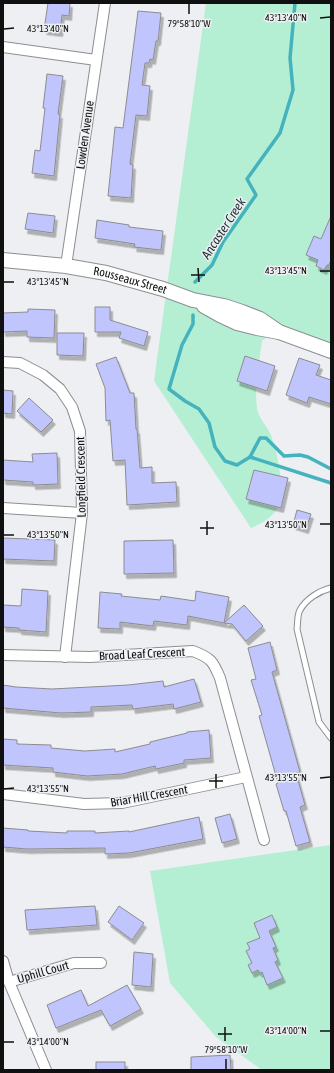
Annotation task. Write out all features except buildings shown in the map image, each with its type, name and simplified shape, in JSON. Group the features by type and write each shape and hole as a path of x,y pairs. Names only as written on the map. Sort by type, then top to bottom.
{"main road":[{"name":"Rousseaux Street","path":"3,260 66,266 106,273 163,289 193,300 224,306 242,312 260,319 279,332 331,351"}],"street":[{"name":"Lowden Avenue","path":"66,266 105,3"},
{"path":"3,47 96,60"},
{"name":"Longfield Crescent","path":"3,362 20,363 43,375 60,389 72,407 80,431 82,513 64,658"},
{"path":"3,508 82,513"},
{"name":"Broad Leaf Crescent","path":"3,655 64,658 193,652 206,656 215,665 220,678 264,840"},
{"name":"Briar Hill Crescent","path":"3,794 84,804 122,803 246,777"},
{"path":"3,961 46,1070"},
{"name":"Uphill Court","path":"10,982 74,963 101,963"}],"lane":[{"path":"331,588 313,596 301,609 298,615 297,628 319,722 331,738"}],"green space":[{"path":"206,3 331,3 331,356 270,334 262,341 256,383 256,400 260,418 273,440 281,479 281,498 277,509 271,516 251,528 154,381"},
{"path":"331,845 331,1070 262,1070 216,1037 170,983 150,871"}],"waterway":[{"name":"Ancaster Creek","path":"195,282 212,265 223,242 256,195 247,179 280,133 293,90 290,58 295,3"},
{"name":"Ancaster Creek","path":"193,315 193,324 182,345 169,389 199,409 209,423 215,447 225,461 237,465 250,457 331,483"},
{"path":"250,457 260,438 266,438 284,456 300,455 308,457 331,469"}]}
